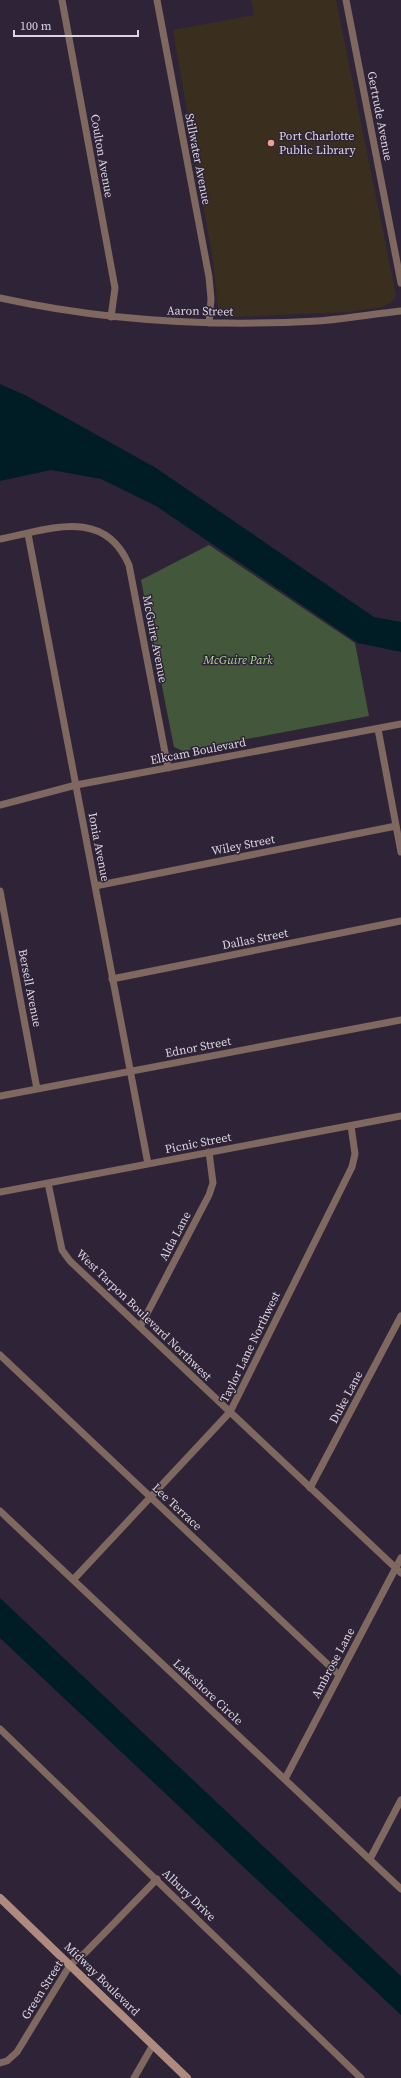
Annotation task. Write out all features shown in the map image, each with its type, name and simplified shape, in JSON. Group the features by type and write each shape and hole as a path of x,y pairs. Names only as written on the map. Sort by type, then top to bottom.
{"street":[{"name":"Coulton Avenue","path":"62,0 115,288 111,317"},
{"name":"Stillwater Avenue","path":"157,0 209,277 211,299 209,323"},
{"name":"Gertrude Avenue","path":"346,0 401,283"},
{"name":"Aaron Street","path":"0,298 29,305 111,317 150,321 209,323 318,321 401,311"},
{"name":"McGuire Avenue","path":"28,534 76,526 94,529 109,537 118,545 130,565 168,768"},
{"path":"0,539 28,534"},
{"name":"Ionia Avenue","path":"28,534 148,1164"},
{"name":"Elkcam Boulevard","path":"0,805 76,785 401,724"},
{"path":"378,729 401,852"},
{"name":"Wiley Street","path":"95,886 396,826"},
{"name":"Bersell Avenue","path":"0,891 38,1088"},
{"name":"Dallas Street","path":"112,979 401,921"},
{"name":"Ednor Street","path":"0,1096 401,1020"},
{"name":"Picnic Street","path":"0,1192 401,1116"},
{"name":"Taylor Lane Northwest","path":"73,1580 230,1412 352,1167 355,1154 351,1126"},
{"name":"Alda Lane","path":"140,1327 209,1195 213,1183 209,1152"},
{"name":"West Tarpon Boulevard Northwest","path":"48,1183 62,1250 70,1261 398,1571"},
{"name":"Duke Lane","path":"310,1488 401,1316"},
{"name":"Lee Terrace","path":"0,1354 339,1675"},
{"name":"Lakeshore Circle","path":"0,1511 401,1889"},
{"name":"Ambrose Lane","path":"284,1779 339,1675 398,1571 401,1558"},
{"name":"Albury Drive","path":"0,1729 362,2078"},
{"path":"370,1859 401,1800"},
{"name":"Green Street","path":"0,2063 7,2060 17,2052 70,1965 86,1952 157,1879"},
{"name":"Midway Boulevard","path":"0,1898 187,2078"},
{"path":"134,2078 153,2045"}],"shaded area":[{"path":"251,0 336,0 396,296 391,303 382,307 349,312 229,317 223,314 218,308 213,261 173,30 254,15"}],"green space":[{"name":"McGuire Park","path":"209,545 355,643 369,716 183,751 174,747 141,580"}],"water":[{"path":"0,384 27,396 156,468 374,617 401,622 401,652 358,643 156,506 101,479 51,470 0,481"},
{"path":"0,1598 401,1976 401,2015 0,1638"}],"place":[{"name":"Port Charlotte Public Library","path":"271,143"}]}
